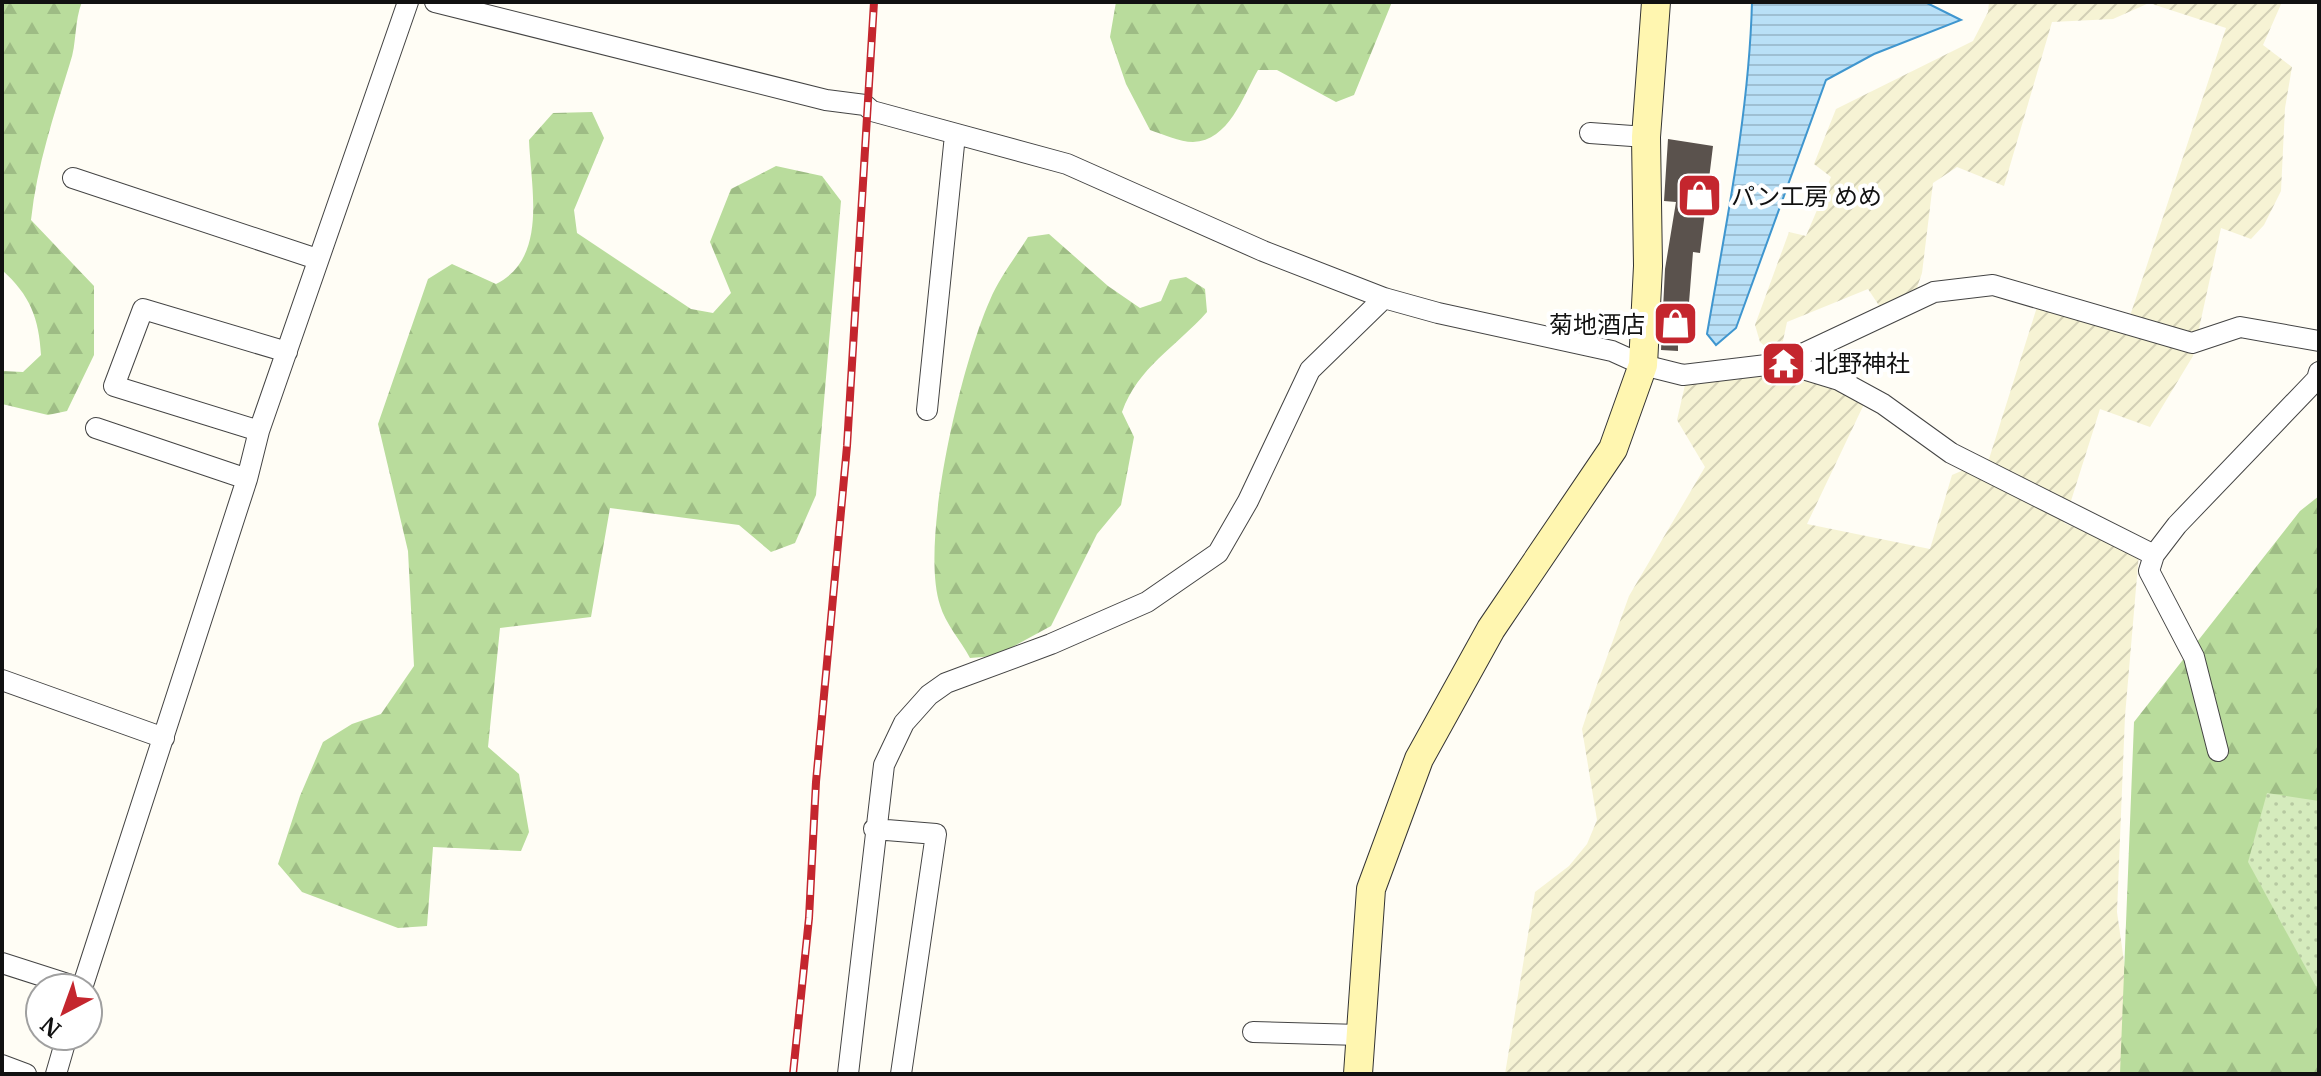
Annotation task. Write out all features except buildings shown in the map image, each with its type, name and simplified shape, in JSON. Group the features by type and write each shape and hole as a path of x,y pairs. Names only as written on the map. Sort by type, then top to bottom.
{"street":[{"path":"86,972 247,479 259,431 408,2"},
{"path":"435,2 826,100 865,105 872,111 1067,164 1263,251 1384,298 1512,331 1612,351 1643,365 1683,375 1783,363 1934,292 1993,285 2192,343 2240,327 2319,341"},
{"path":"1358,1074 1371,889 1419,759 1491,629 1613,449 1643,365 1648,266 1646,137 1656,2"},
{"path":"1590,133 1646,137"},
{"path":"927,410 955,135"},
{"path":"73,178 317,259"},
{"path":"848,1074 874,829 884,765 904,723 929,695 946,683 1051,644 1147,602 1218,553 1248,501 1310,370 1384,298"},
{"path":"259,431 114,386 143,309 287,352"},
{"path":"1783,363 1839,380 1883,404 1951,453 2154,555"},
{"path":"2218,751 2194,657 2149,571 2154,555 2177,525 2307,390 2319,372"},
{"path":"96,428 247,479"},
{"path":"2,680 164,738"},
{"path":"874,829 936,834 901,1074"},
{"path":"2,963 30,972"},
{"path":"1253,1032 1360,1035"},
{"path":"56,1074 62,1052"},
{"path":"2,1065 26,1074"}],"shaded area":[{"path":"1989,2 2282,2 2263,45 2292,67 2285,108 2281,191 2264,225 2251,239 2221,228 2193,356 2150,427 2100,409 2064,523 2139,553 2125,716 2117,912 2140,1074 1505,1074 1535,892 1569,866 1587,844 1597,820 1582,729 1629,596 1705,467 1677,420 1685,385 1781,373 1841,386 1865,402 1807,524 1930,549 1952,475 1989,459 2037,307 2125,331 2226,28 2149,3 2113,19 2052,22 2004,186 1957,167 1933,183 1922,273 1913,299 1882,310 1868,289 1787,322 1781,350 1768,349 1760,342 1755,325 1789,232 1806,236 1831,177 1814,164 1836,109 1973,41 1988,12"}],"green space":[{"path":"2,2 82,2 72,56 42,160 31,220 94,286 94,355 67,411 48,415 2,404 2,371 23,372 41,355 31,308 20,289 2,270"},
{"path":"1116,2 1392,2 1354,95 1336,102 1277,70 1258,70 1225,126 1206,140 1193,142 1150,130 1126,84 1110,37"},
{"path":"592,112 604,138 574,210 577,233 691,309 713,313 731,293 710,242 731,189 776,166 822,176 841,201 816,495 795,543 771,552 739,525 610,508 591,617 500,628 488,747 519,774 529,832 521,851 433,847 427,926 398,928 302,892 278,864 300,796 323,742 352,724 381,714 414,666 408,551 378,424 428,279 452,264 496,284 512,272 530,240 533,221 529,140 553,113"},
{"path":"1049,234 1108,286 1140,308 1161,301 1170,280 1186,277 1205,289 1207,312 1159,358 1129,396 1122,412 1134,437 1121,505 1097,534 1051,626 996,656 970,658 942,612 935,576 939,497 947,452 967,365 994,292 1028,237"},
{"path":"2319,496 2319,1074 2120,1074 2134,722 2300,511"},
{"path":"2267,793 2319,801 2319,992 2248,862"}],"water":[{"path":"1752,2 1925,2 1961,20 1874,54 1826,80 1736,328 1716,345 1707,334 1741,127"}],"railway":[{"path":"793,1074 809,918 816,782 847,446 874,2"}],"place":[{"name":"パン工房 めめ","path":"1700,196"},
{"name":"菊地酒店","path":"1676,324"},
{"name":"北野神社","path":"1783,363"}]}
